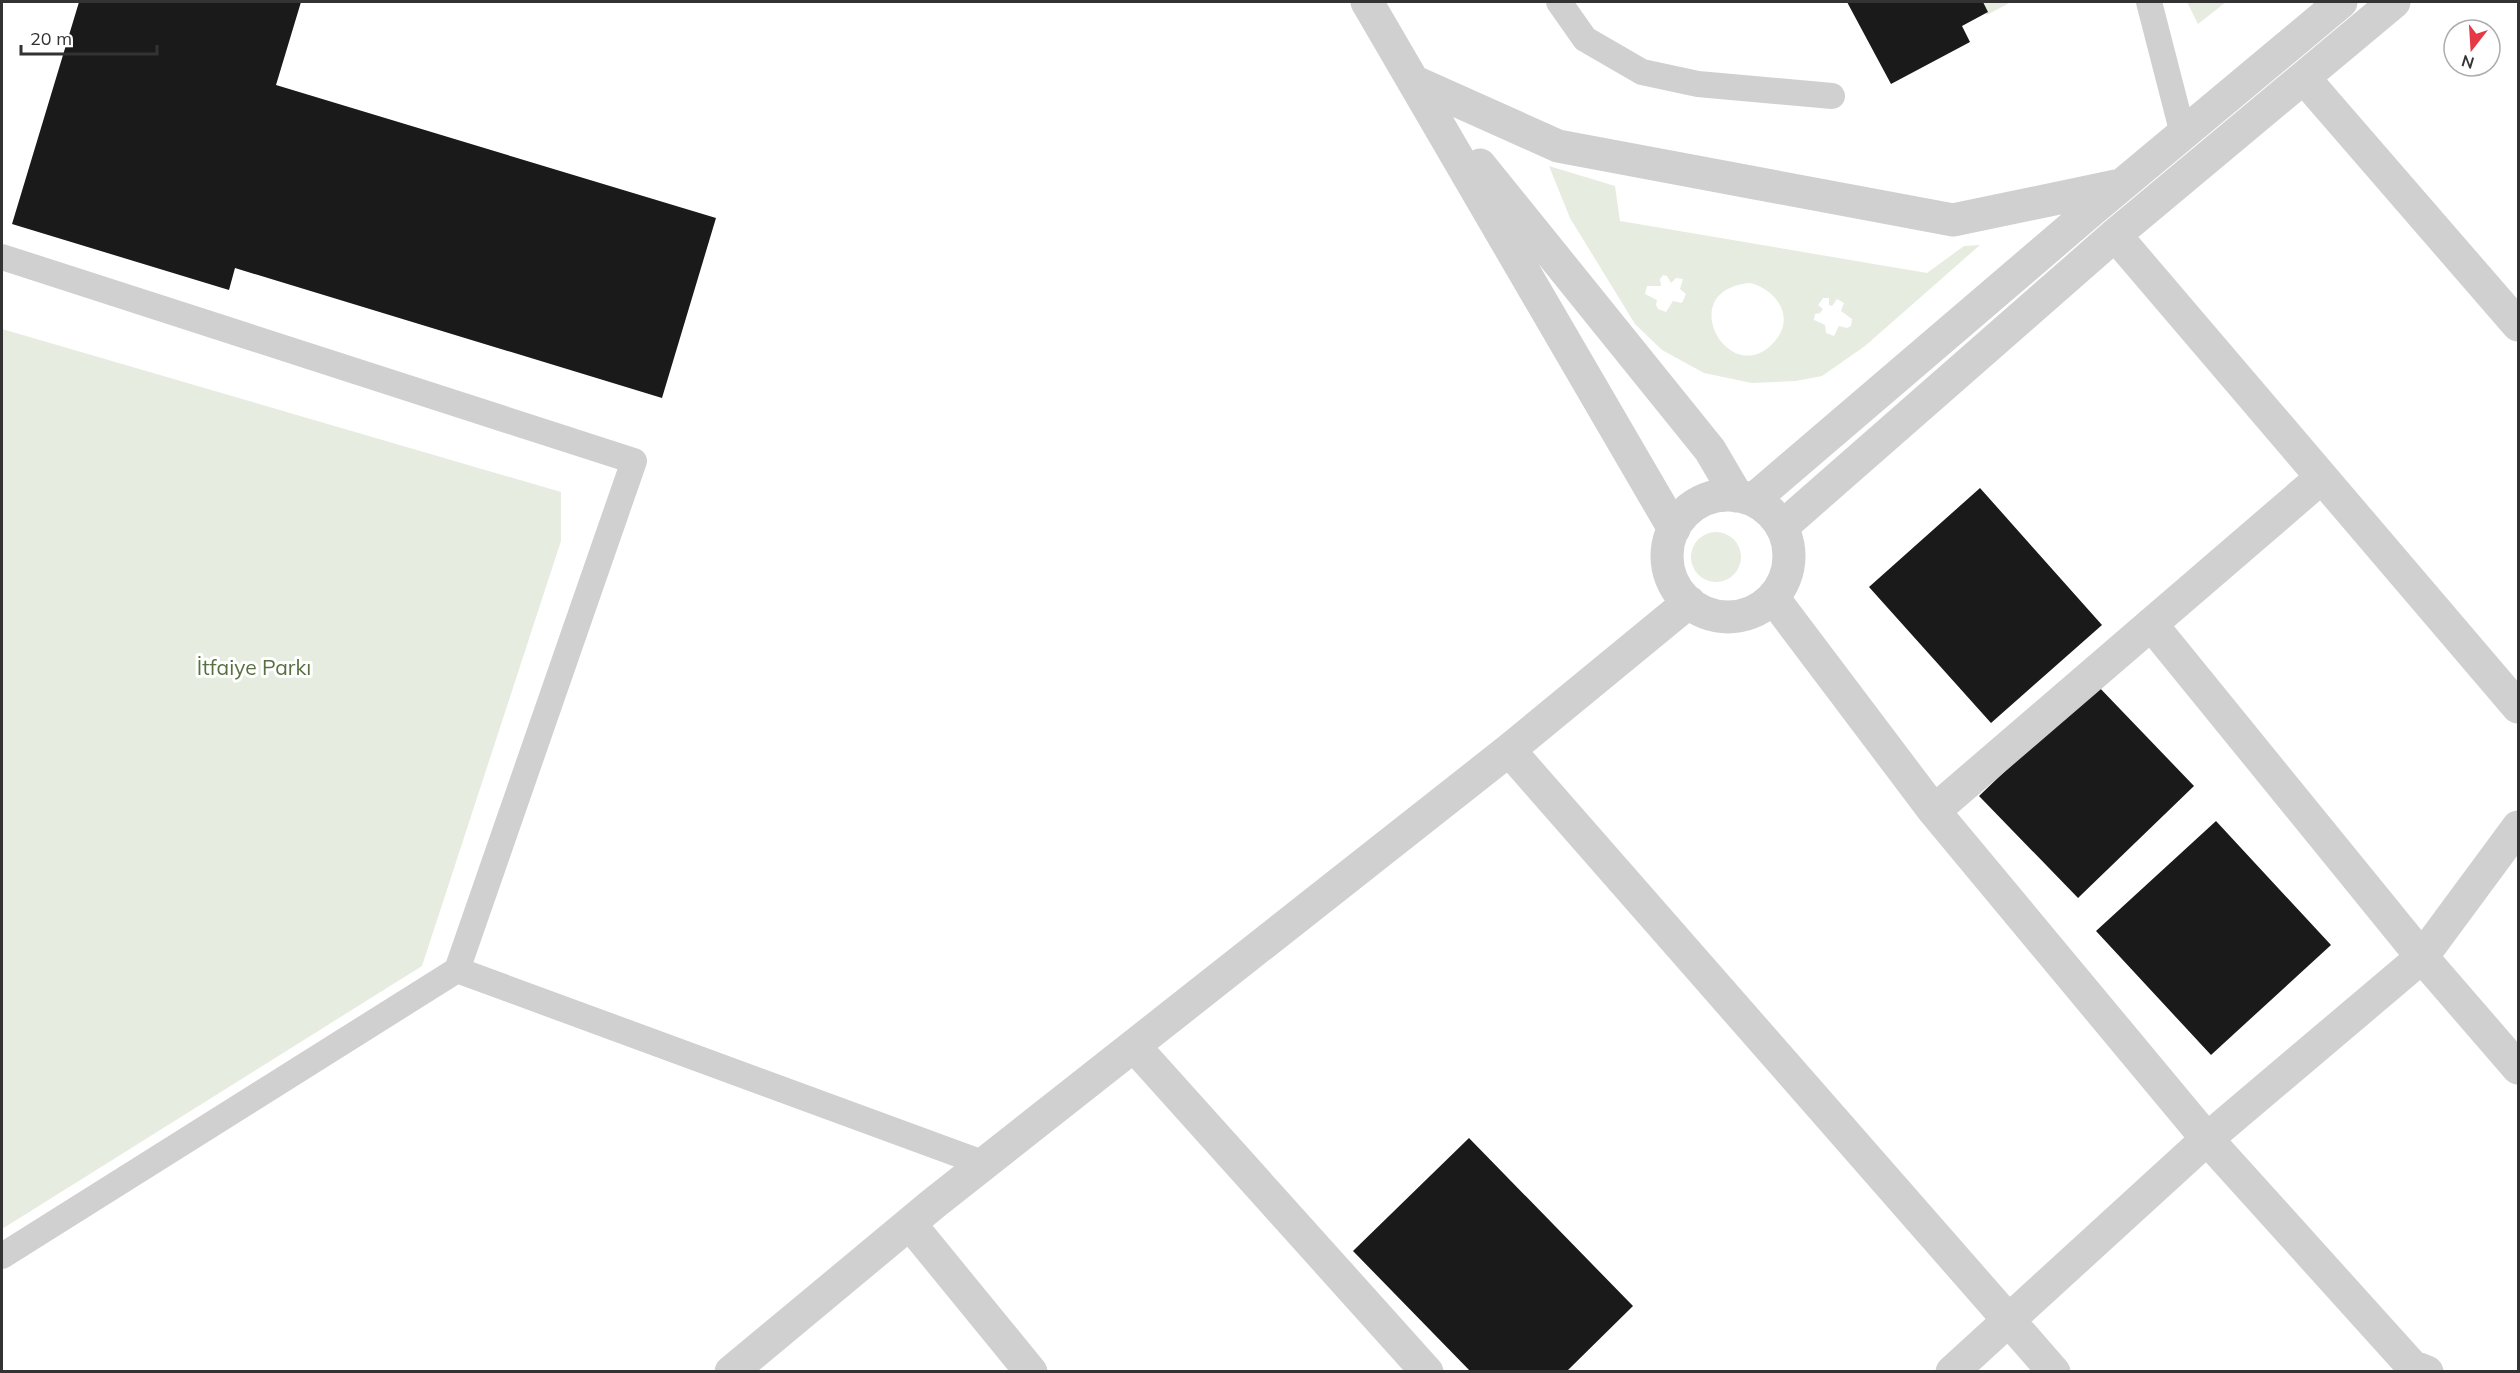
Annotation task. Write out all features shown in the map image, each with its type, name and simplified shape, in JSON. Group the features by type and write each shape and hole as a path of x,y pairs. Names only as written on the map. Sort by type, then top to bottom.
{"street":[{"path":"1367,2 1674,529"},
{"path":"1413,81 1710,450 1746,498 1783,526 1790,563 1774,599 1740,618 1701,613 1672,586 1665,548 1682,513 1716,495 1746,498 2341,2"},
{"path":"1783,526 2115,235 2394,2"},
{"path":"2304,78 2518,325"},
{"path":"1413,81 1558,147 1953,220 2121,185"},
{"path":"2115,235 2518,708"},
{"path":"1934,810 2322,478"},
{"path":"1774,599 1934,810 2207,1139 2412,1366 2427,1371"},
{"path":"731,1371 985,1164 1509,750 1689,602"},
{"path":"2151,624 2422,957 2518,1068"},
{"path":"1509,750 2054,1371"},
{"path":"1952,1371 2011,1320 2207,1139 2422,957 2518,826"},
{"path":"1134,1046 1427,1371"},
{"path":"910,1224 1031,1371"}],"lane":[{"path":"1559,2 1585,39 1641,72 1698,84 1832,96"},
{"path":"2149,2 2183,134"},
{"path":"2,257 634,460 457,970 2,1256"},
{"path":"457,970 985,1164"}],"green space":[{"path":"1977,2 2011,2 1987,15"},
{"path":"2187,2 2226,2 2198,24"},
{"path":"1549,166 1615,186 1620,221 1927,273 1964,246 1980,245 1865,346 1822,376 1796,381 1752,383 1704,373 1662,350 1635,324 1570,218","holes":["1663,275 1667,276 1671,283 1676,278 1683,279 1680,289 1686,294 1682,303 1673,301 1666,312 1658,309 1657,300 1645,294 1647,286 1661,286 1660,279","1750,283 1768,291 1780,305 1784,323 1781,332 1775,341 1758,354 1741,355 1727,347 1716,334 1712,318 1714,302 1727,290","1823,298 1829,298 1829,305 1832,306 1837,299 1844,303 1841,311 1852,319 1851,326 1847,328 1839,326 1834,336 1826,333 1825,325 1814,320 1815,314 1820,313 1823,309 1818,305"]},
{"name":"İtfaiye Parkı","path":"2,329 561,492 561,541 422,966 2,1229"},
{"path":"1716,532 1734,539 1741,557 1734,575 1716,582 1698,575 1691,557 1698,539"}],"building":[{"path":"79,2 301,2 276,85 716,218 662,398 235,268 229,290 12,224"},
{"path":"1847,2 1983,2 1988,12 1962,26 1970,42 1891,84"},
{"path":"1980,488 2102,625 1991,723 1869,587"},
{"path":"2096,684 2194,786 2078,898 1979,796"},
{"path":"2216,821 2331,945 2211,1055 2096,931"},
{"path":"1469,1138 1633,1306 1566,1372 1471,1372 1353,1251"}]}
